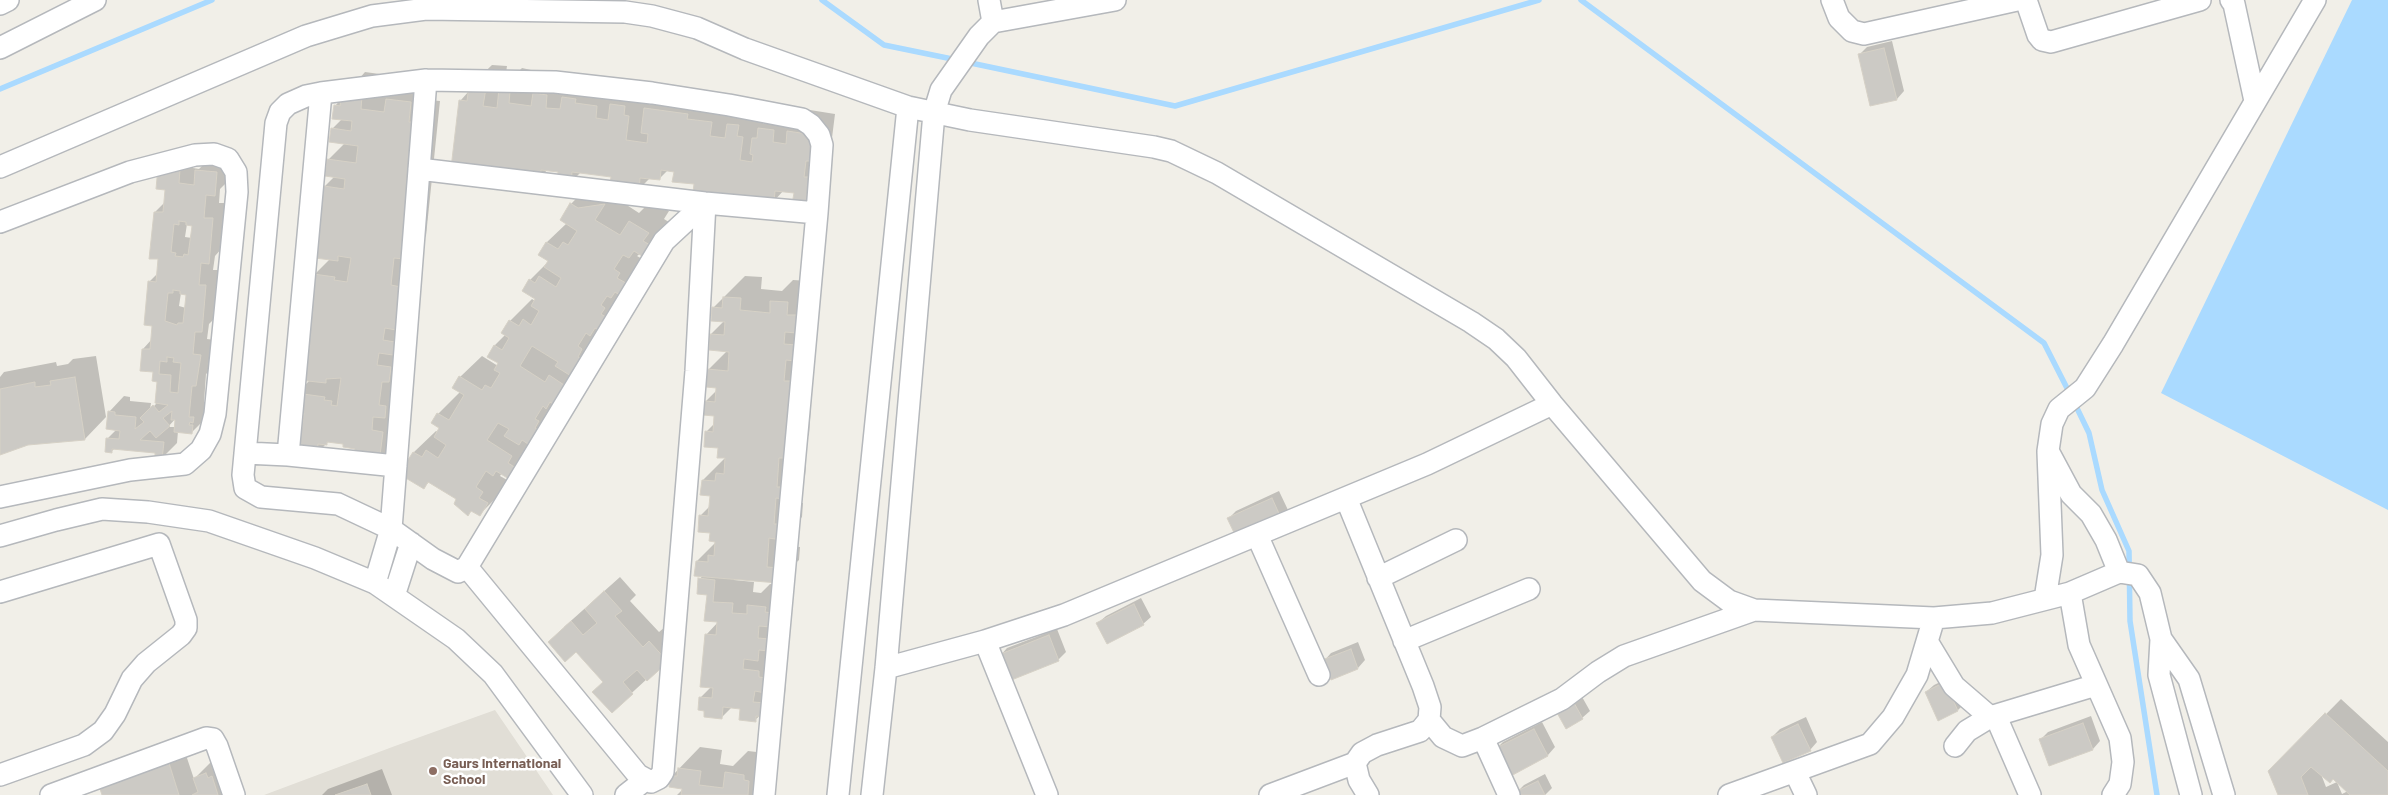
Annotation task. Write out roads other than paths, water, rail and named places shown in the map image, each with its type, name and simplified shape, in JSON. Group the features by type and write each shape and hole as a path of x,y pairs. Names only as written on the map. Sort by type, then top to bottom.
{"street":[{"path":"0,4 8,0"},
{"path":"0,48 95,0"},
{"path":"872,795 886,668 934,113 941,90 986,29 990,0"},
{"path":"986,29 1115,0"},
{"path":"1832,0 1838,18 1852,31 1864,34 2017,0"},
{"path":"2026,0 2038,35 2042,40 2051,42 2200,0"},
{"path":"2230,0 2234,4 2255,101"},
{"path":"2045,599 2052,555 2052,528 2047,480 2048,451 2055,415 2067,402 2085,388 2125,325 2315,0"},
{"path":"0,167 306,36 372,16 426,9 625,12 652,16 697,28 745,49 908,108 1154,147 1186,156 1472,322 1496,339 1516,358 1552,404 1702,581 1729,601 1754,610 1934,618 1992,613 2070,593 2129,573"},
{"path":"375,583 391,529 426,80"},
{"path":"705,204 664,241 467,567 458,572 451,571 391,529 338,504 261,497 246,488 244,475 276,123 280,112 288,104 306,96 321,93 426,80 564,83 652,93 802,119 811,125 819,135 822,145 764,795"},
{"path":"288,455 321,93"},
{"path":"838,795 908,108"},
{"path":"0,222 130,172 195,155 214,154 228,159 236,172 237,192 215,414 210,434 202,450 184,464 130,470 0,497"},
{"path":"419,169 705,204 817,213"},
{"path":"467,567 638,775 650,782 659,778 663,772 696,372 705,204"},
{"path":"886,668 986,641 1064,615 1427,464 1552,404"},
{"path":"2048,451 2072,494 2091,514 2129,573 2150,593 2162,639 2188,679 2224,795"},
{"path":"245,453 288,455 396,466"},
{"path":"1270,795 1355,763 1362,753 1377,744 1420,731 1429,720 1430,707 1428,700 1346,498"},
{"path":"0,536 56,520 102,510 148,512 209,521 314,558 375,583 456,639 493,674 582,795"},
{"path":"1257,535 1319,675"},
{"path":"1378,578 1456,540"},
{"path":"394,596 411,543"},
{"path":"0,592 159,544 186,620 186,628 181,635 146,663 132,679 115,714 103,731 84,745 0,775"},
{"path":"1404,641 1529,588"},
{"path":"2070,593 2079,645 2120,738 2123,762 2120,784 2113,795"},
{"path":"1429,720 1443,737 1462,746 1483,738 1562,699 1598,672 1624,656 1754,610"},
{"path":"1730,795 1870,744 1881,733 1917,675 1934,618"},
{"path":"2162,639 2159,675 2191,795"},
{"path":"986,641 1047,795"},
{"path":"1928,643 1954,686 1995,721 2030,795"},
{"path":"1955,746 1968,731 2096,685"},
{"path":"51,795 77,791 206,738 213,739 217,746 234,795"},
{"path":"1483,738 1509,795"},
{"path":"1355,763 1359,780 1368,795"},
{"path":"1794,772 1806,795"},
{"path":"626,795 645,780"}],"water":[{"path":"2352,0 2388,0 2388,510 2161,393"}],"waterway":[{"path":"0,89 212,0"},
{"path":"822,0 884,45 957,60"},
{"path":"966,62 1175,106 1539,0"},
{"path":"1581,0 2044,343 2070,394"},
{"path":"2074,402 2089,433 2102,490 2129,551 2130,621 2157,795"}],"place":[{"name":"Gaurs International School","path":"433,771"}]}
